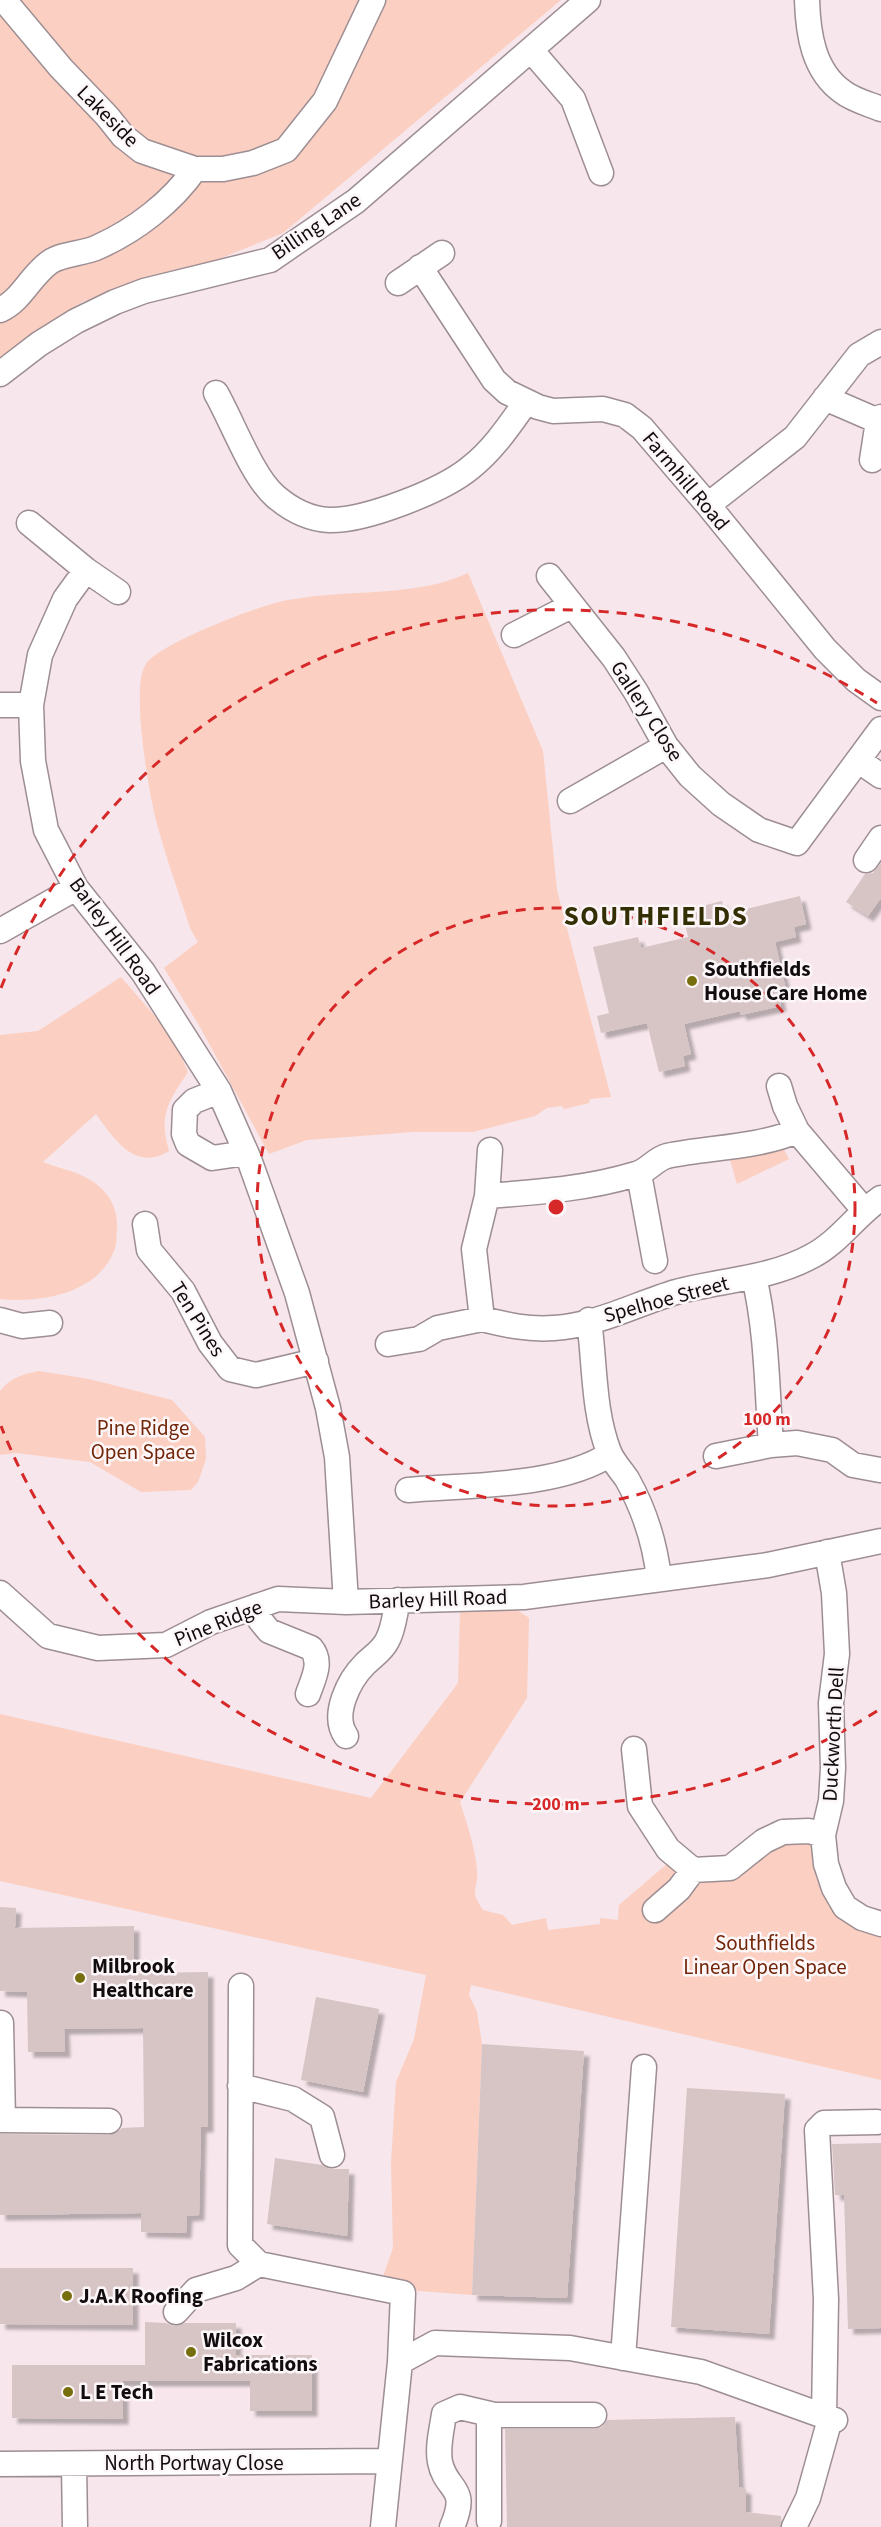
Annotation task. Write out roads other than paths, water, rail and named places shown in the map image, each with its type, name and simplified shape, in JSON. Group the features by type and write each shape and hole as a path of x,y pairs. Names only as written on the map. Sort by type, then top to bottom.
{"street":[{"name":"Lakeside","path":"4,0 61,68 123,136 142,151 195,169 223,169 243,165 286,150 325,101 373,0"},
{"name":"Billing Lane","path":"0,374 39,344 76,321 115,302 144,291 270,260 356,201 588,0"},
{"path":"807,0 808,31 819,66 842,92 881,109"},
{"path":"531,50 573,99 602,173"},
{"path":"0,310 12,305 40,270 52,260 97,248 162,207 180,190 195,169"},
{"path":"398,283 442,253"},
{"name":"Farmhill Road","path":"420,267 494,380 507,392 526,402 553,411 603,410 625,415 655,441 825,649 856,680 881,698"},
{"path":"708,505 795,437 859,355 881,342"},
{"path":"216,393 260,477 273,494 288,506 306,515 329,520 352,518 420,497 445,485 470,468 494,445 526,402"},
{"path":"825,398 880,419 872,460"},
{"path":"29,523 86,570 118,592"},
{"name":"Barley Hill Road","path":"86,570 65,599 40,655 31,705 33,761 46,830 76,888 143,972 219,1090 246,1154 297,1293 328,1408 337,1457 346,1602 524,1597 768,1565 881,1540"},
{"name":"Gallery Close","path":"549,576 614,658 666,746 690,776 721,804 759,830 797,843 881,729"},
{"path":"514,635 572,606"},
{"path":"0,705 31,705"},
{"path":"570,801 666,746"},
{"path":"859,761 881,776"},
{"path":"866,860 881,838"},
{"path":"0,931 76,888"},
{"path":"779,1086 785,1106 797,1131 872,1204"},
{"path":"219,1090 194,1101 185,1110 184,1134 188,1144 212,1158 246,1154"},
{"path":"487,1196 572,1190 639,1174 661,1158 704,1148 760,1144 797,1131"},
{"path":"482,1319 474,1249 487,1196 490,1150"},
{"path":"639,1174 655,1261"},
{"name":"Spelhoe Street","path":"659,1579 655,1545 645,1515 610,1454 600,1423 589,1320 675,1293 715,1283 754,1277 796,1264 833,1242 872,1204"},
{"name":"Ten Pines","path":"145,1224 149,1250 183,1291 210,1343 230,1369 256,1375 316,1361"},
{"path":"754,1277 758,1295 771,1445"},
{"path":"388,1344 419,1339 438,1328 482,1319 522,1329 556,1328 589,1320"},
{"path":"0,1320 22,1326 50,1323"},
{"path":"716,1456 771,1445 796,1443 832,1450 853,1465 880,1470"},
{"path":"408,1490 544,1477 572,1471 600,1461 610,1454"},
{"name":"Duckworth Dell","path":"827,1552 834,1593 837,1654 831,1703 833,1768 831,1801 823,1835 826,1864 834,1888 845,1907 862,1918 881,1924"},
{"name":"Pine Ridge","path":"0,1593 48,1636 98,1648 166,1645 211,1622 278,1599 346,1602"},
{"path":"346,1736 340,1727 339,1719 344,1700 354,1678 364,1665 379,1653 389,1639 398,1600"},
{"path":"257,1606 260,1620 268,1631 311,1648 316,1653 317,1665 308,1694"},
{"path":"634,1749 640,1806 668,1849 693,1870 730,1868 764,1841 783,1832 809,1832 823,1835"},
{"path":"655,1910 679,1889 693,1870"},
{"path":"240,1986 240,2245 259,2264 403,2293 400,2362 383,2527"},
{"path":"1,2023 2,2120 109,2121"},
{"path":"623,2358 644,2067"},
{"path":"240,2086 293,2099 322,2117 332,2156"},
{"path":"794,2527 808,2498 830,2418 818,2130 824,2123 877,2122"},
{"path":"176,2312 196,2290 236,2278 259,2264"},
{"path":"400,2362 435,2343 570,2349 701,2372 830,2418"},
{"path":"452,2527 459,2509 459,2496 442,2468 440,2460 444,2415 460,2407 489,2414 594,2415"},
{"path":"489,2414 489,2521"},
{"name":"North Portway Close","path":"0,2464 74,2464 390,2450"},
{"path":"74,2464 75,2527"}],"place":[{"name":"Southfields House Care Home","path":"692,981"},
{"name":"Milbrook Healthcare","path":"80,1978"},
{"name":"J.A.K Roofing","path":"67,2296"},
{"name":"Wilcox Fabrications","path":"191,2352"},
{"name":"L E Tech","path":"68,2392"}],"district":[{"name":"SOUTHFIELDS","path":"656,916"}],"park label":[{"name":"Pine Ridge Open Space","path":"143,1440"},
{"name":"Southfields Linear Open Space","path":"765,1955"}]}
